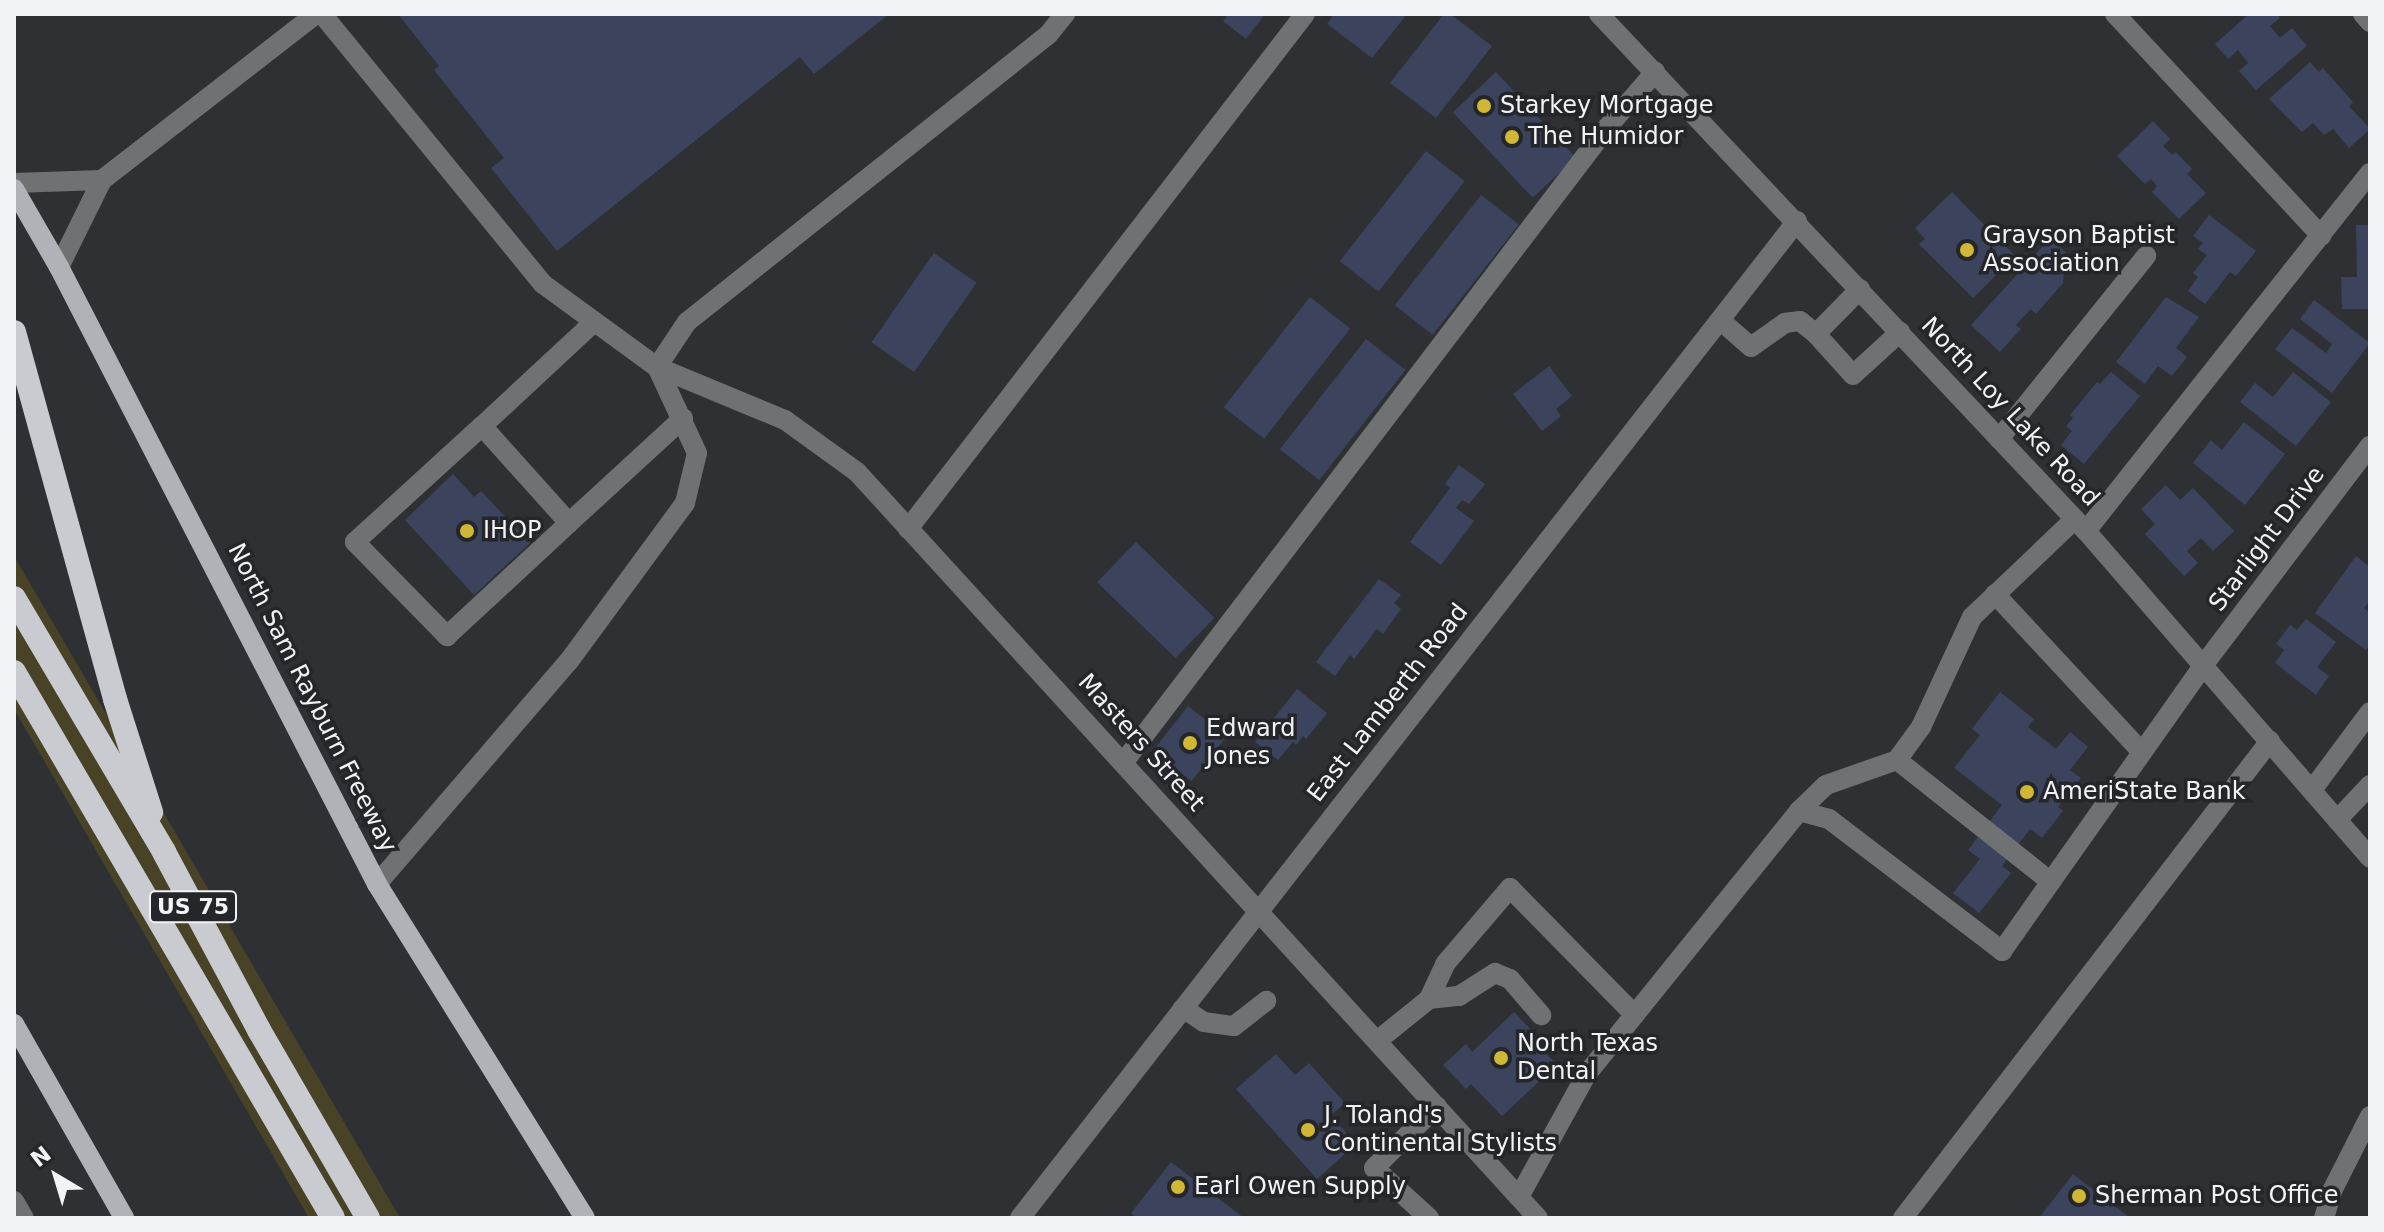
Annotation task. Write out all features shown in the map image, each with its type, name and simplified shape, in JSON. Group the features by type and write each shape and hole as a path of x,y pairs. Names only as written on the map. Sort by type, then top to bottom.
{"highway":[{"path":"14,332 115,699 164,852"},
{"name":"US 75","path":"14,598 164,852 259,1030 368,1218"},
{"name":"US 75","path":"14,672 333,1218"}],"main road":[{"name":"North Sam Rayburn Freeway","path":"14,189 59,267 377,884 585,1218"},
{"path":"14,1024 124,1218"}],"street":[{"path":"59,267 102,180 319,14"},
{"name":"Masters Street","path":"319,14 543,284 657,367 785,420 857,472 1538,1218"},
{"path":"377,884 569,661 685,503 697,453 657,367 687,322 1048,35 1065,14"},
{"path":"908,529 1305,14"},
{"name":"North Loy Lake Road","path":"1599,14 2080,525 2205,663 2370,858"},
{"path":"2115,14 2321,236"},
{"path":"2363,14 2370,22"},
{"path":"1123,763 1605,130 1655,72"},
{"path":"1519,1197 1586,1075 1799,811 1826,785 1897,760 1921,727 1972,617 1995,594 2080,525 2370,173"},
{"path":"14,183 102,180"},
{"name":"East Lamberth Road","path":"1020,1218 1797,221"},
{"path":"1999,439 2146,256"},
{"path":"1816,334 1860,289"},
{"path":"1720,320 1751,347 1785,323 1800,321 1853,375 1900,332"},
{"path":"593,323 355,542 447,636 683,418"},
{"path":"482,426 569,523"},
{"name":"Starlight Drive","path":"1799,811 1829,819 2002,951 2205,663 2370,446"},
{"path":"1995,594 2142,752"},
{"path":"2312,790 2370,712"},
{"path":"1903,1218 2270,741"},
{"path":"1897,760 2051,882"},
{"path":"2337,820 2370,785"},
{"path":"1377,1041 1429,999 1445,964 1510,888 1635,1015"},
{"path":"1429,999 1459,996 1495,973 1510,979 1541,1015"},
{"path":"1183,1008 1204,1022 1234,1026 1266,1001"},
{"path":"1429,1218 1374,1168 1437,1106"},
{"path":"2324,1218 2332,1191 2370,1116"},
{"path":"14,1201 24,1218"}],"shaded area":[{"path":"14,556 400,1218 309,1218 14,709"}],"building":[{"path":"398,14 889,14 814,74 800,57 557,251 491,168 504,158 434,70 439,66"},
{"path":"1228,14 1265,14 1246,39 1223,21"},
{"path":"1334,14 1407,14 1372,58 1327,24"},
{"path":"1444,14 1450,14 1492,46 1436,118 1390,83"},
{"path":"2249,14 2277,14 2280,18 2270,26 2280,38 2292,28 2307,46 2256,90 2239,71 2248,63 2238,50 2228,59 2215,44"},
{"path":"2310,62 2319,72 2323,68 2353,102 2349,106 2370,129 2349,148 2333,129 2324,135 2313,123 2302,132 2269,99"},
{"path":"1496,72 1576,158 1533,198 1453,112"},
{"path":"2153,121 2170,139 2163,146 2172,155 2176,152 2192,169 2187,174 2206,193 2179,219 2152,192 2157,186 2151,179 2145,184 2117,156"},
{"path":"1426,151 1465,181 1378,291 1340,261"},
{"name":"Grayson Baptist Association","path":"1952,192 2015,256 1973,298 1919,244 1925,239 1915,228"},
{"path":"1481,195 1519,225 1433,335 1395,305"},
{"path":"2209,215 2256,251 2236,276 2230,272 2205,304 2188,291 2198,277 2193,273 2207,255 2198,249 2203,243 2193,236"},
{"path":"2356,225 2370,225 2370,309 2342,309 2341,277 2357,277"},
{"path":"2056,232 2062,238 2057,244 2066,253 2062,258 2065,262 2063,283 2036,314 2031,309 2025,315 2016,325 2021,329 2000,352 1971,325"},
{"path":"934,253 977,283 914,372 871,342"},
{"path":"1310,297 1350,328 1264,439 1224,407"},
{"path":"2166,297 2199,317 2176,348 2187,357 2172,376 2158,366 2145,384 2116,362"},
{"path":"2314,300 2370,343 2332,393 2275,349 2292,328 2326,353 2332,344 2300,319"},
{"path":"1366,339 1405,370 1319,480 1280,449"},
{"path":"1549,366 1572,396 1556,409 1561,416 1542,431 1513,394"},
{"path":"2111,372 2140,396 2084,464 2061,445 2072,431 2066,426 2073,418 2070,415 2097,382 2100,384"},
{"path":"2293,372 2331,402 2296,446 2240,402 2255,383 2273,397"},
{"path":"2244,422 2285,454 2245,505 2193,463 2211,440 2222,450"},
{"path":"1459,465 1485,484 1469,504 1462,500 1456,508 1474,521 1441,565 1410,542 1450,488 1445,484"},
{"name":"IHOP","path":"453,474 474,497 481,491 530,543 474,595 405,520"},
{"path":"2166,485 2180,500 2193,488 2234,531 2213,551 2201,538 2187,551 2198,563 2184,576 2145,534 2155,524 2141,509"},
{"path":"1136,542 1214,618 1176,658 1097,582"},
{"path":"2356,556 2370,567 2370,600 2364,608 2370,613 2370,645 2366,650 2315,613"},
{"path":"1379,579 1401,595 1394,603 1401,609 1383,634 1377,629 1354,659 1350,655 1335,676 1316,662"},
{"path":"2306,619 2336,642 2317,667 2329,676 2316,695 2275,663 2284,650 2276,644 2290,625 2297,630"},
{"path":"1297,689 1327,713 1306,739 1303,736 1296,745 1293,742 1278,760 1255,742"},
{"name":"AmeriState Bank","path":"2000,692 2034,719 2028,727 2056,749 2070,732 2088,747 2070,770 2081,778 2058,807 2063,811 2042,838 2030,829 2002,866 2011,873 1979,913 1953,893 1980,859 1968,850 2002,805 1954,768 1980,735 1972,729"},
{"name":"Edward Jones","path":"1188,706 1227,736 1192,781 1153,751"},
{"name":"North Texas Dental","path":"1514,1012 1534,1033 1530,1037 1557,1065 1502,1116 1471,1084 1466,1089 1443,1065 1466,1044 1472,1052"},
{"name":"J. Toland's Continental Stylists","path":"1276,1054 1295,1075 1309,1063 1345,1103 1331,1115 1356,1144 1317,1179 1236,1089"},
{"name":"Earl Owen Supply","path":"1171,1162 1244,1218 1137,1218 1131,1213"},
{"name":"Sherman Post Office","path":"2073,1174 2130,1218 2039,1218"}],"place":[{"name":"Starkey Mortgage","path":"1484,106"},
{"name":"The Humidor","path":"1512,137"},
{"name":"Grayson Baptist Association","path":"1967,250"},
{"name":"IHOP","path":"467,531"},
{"name":"Edward Jones","path":"1190,743"},
{"name":"AmeriState Bank","path":"2027,792"},
{"name":"North Texas Dental","path":"1501,1058"},
{"name":"J. Toland's Continental Stylists","path":"1308,1130"},
{"name":"Earl Owen Supply","path":"1178,1187"},
{"name":"Sherman Post Office","path":"2079,1196"}]}
